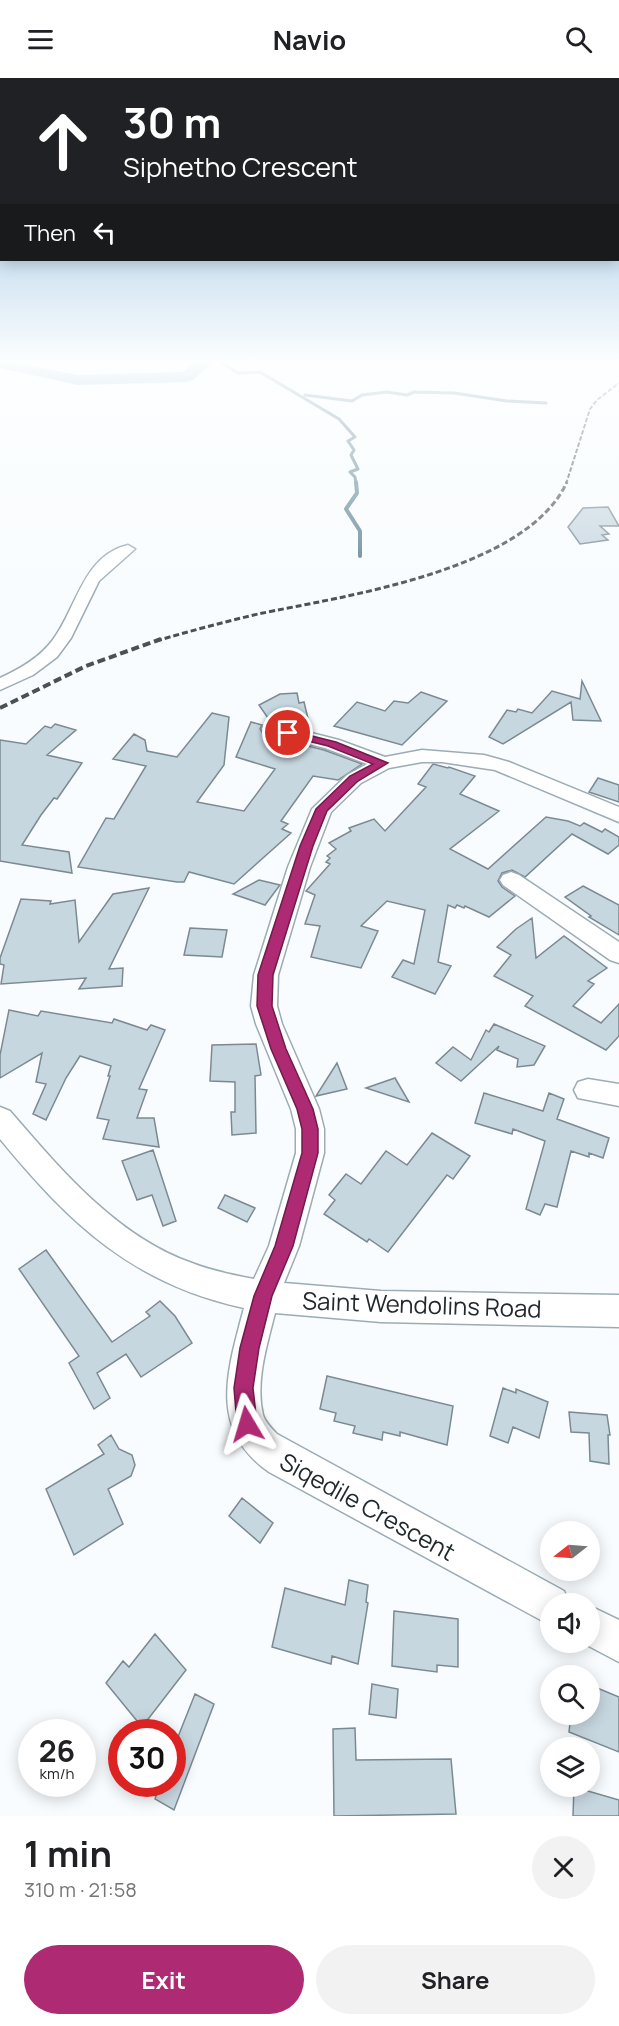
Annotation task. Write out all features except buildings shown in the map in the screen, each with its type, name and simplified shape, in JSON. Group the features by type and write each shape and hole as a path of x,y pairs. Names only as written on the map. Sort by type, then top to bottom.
{"street":[{"path":"0,685 29,670 54,650 64,637 93,576 111,559 128,549"},
{"path":"272,729 332,744 382,763 422,756 484,761 524,774 572,797 619,815"},
{"name":"Siqedile Crescent","path":"382,763 354,779 322,809 306,846 266,975 264,1006 278,1049 305,1109 310,1129 310,1153 284,1246 263,1296 250,1348 243,1401 247,1424 264,1447 540,1599"},
{"path":"511,880 619,954"},
{"path":"588,1089 619,1095"},
{"name":"Saint Wendolins Road","path":"0,1119 47,1175 78,1206 153,1261 194,1279 231,1290 263,1296 379,1306 619,1311"},
{"path":"600,1632 619,1642"}],"waterway":[{"path":"348,441 354,450 351,455 358,469 350,472 355,477 356,484"},
{"path":"356,482 357,493 346,509 360,531 360,556"}],"railway":[{"path":"566,483 580,441"},
{"path":"156,641 258,614 383,588 429,575 474,558 514,538 545,512 566,483"},
{"path":"0,708 86,666 161,639"}],"route":[{"path":"247,1424 244,1414 243,1388 250,1348 263,1296 284,1246 310,1153 310,1129 305,1109 278,1049 264,1006 266,975 306,846 322,809 354,779 382,763 332,744 288,733"}]}
